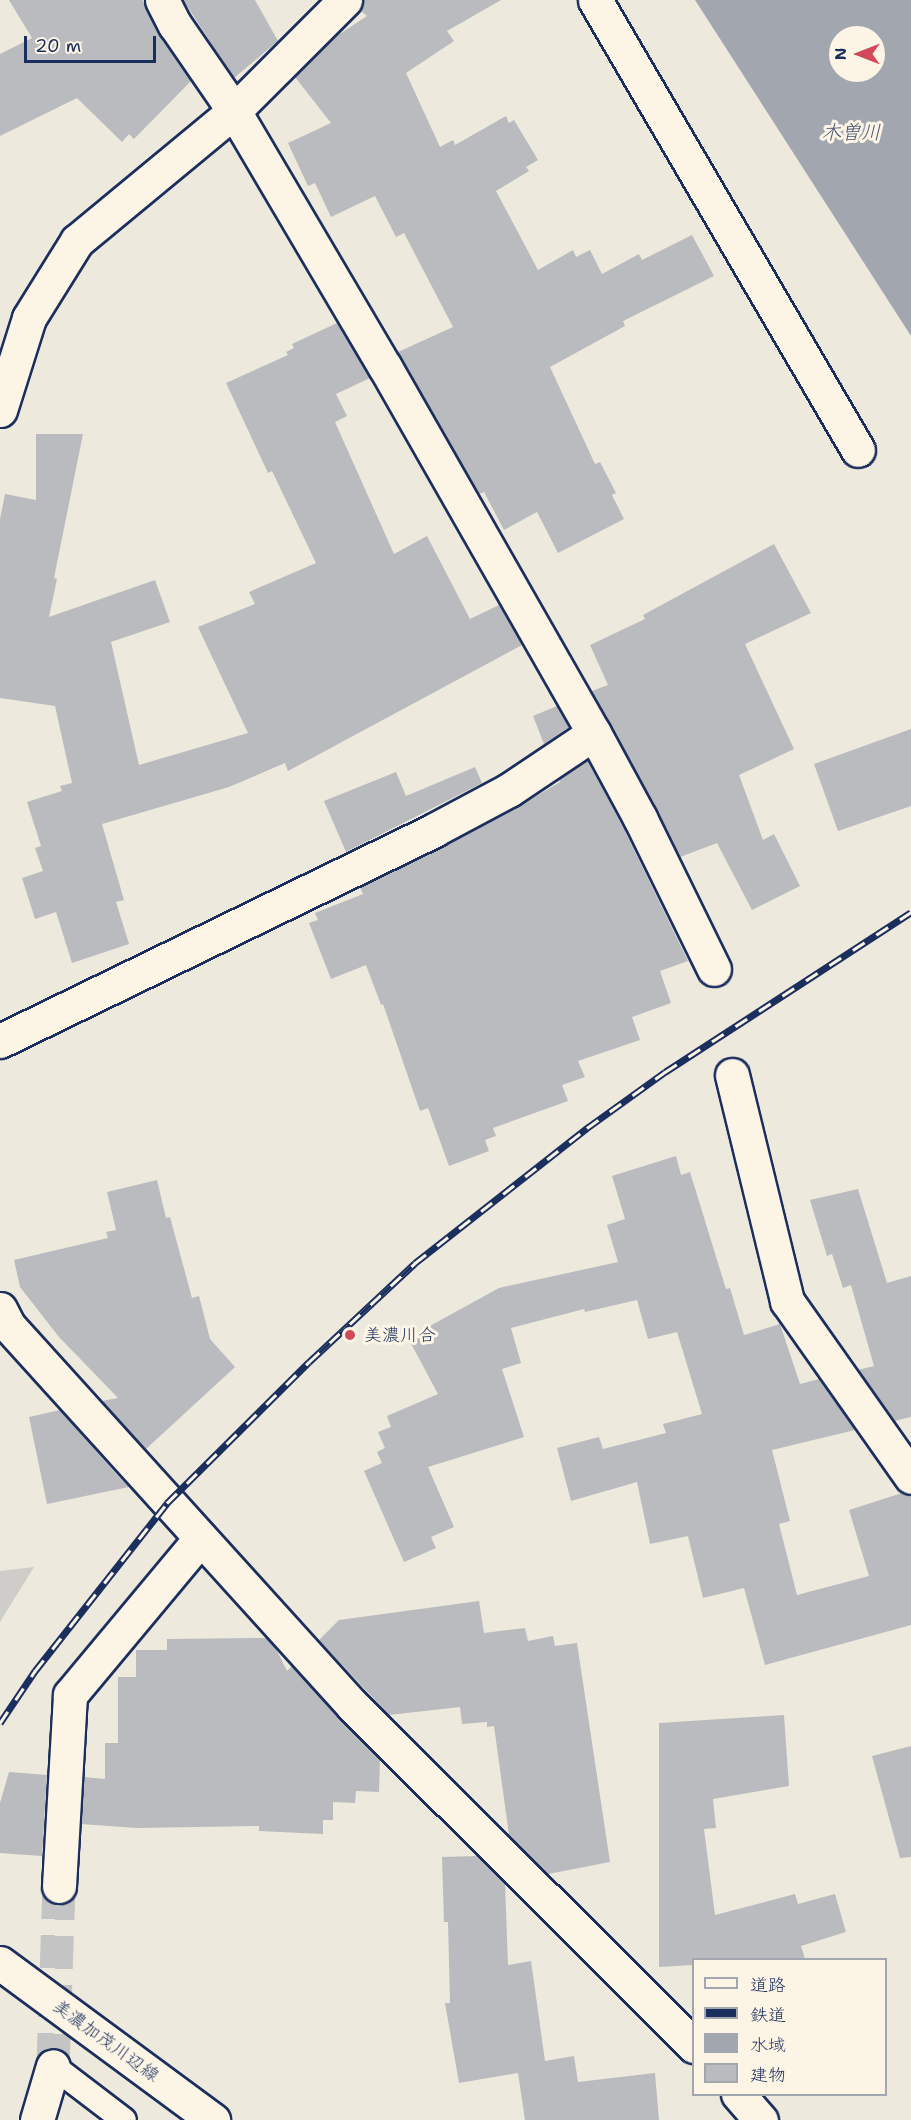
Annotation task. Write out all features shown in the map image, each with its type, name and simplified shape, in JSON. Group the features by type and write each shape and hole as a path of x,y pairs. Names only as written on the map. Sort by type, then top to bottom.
{"street":[{"path":"162,0 175,25 234,111 594,733 640,818 714,969"},
{"path":"0,410 29,318 77,241 234,111 345,0"},
{"path":"595,0 858,450"},
{"path":"0,1041 434,830 509,790 594,733"},
{"path":"732,1075 787,1301 911,1477"},
{"path":"0,1309 8,1325 352,1706 692,2045"},
{"path":"59,1886 70,1695 200,1539"},
{"name":"美濃加茂川辺線","path":"0,1963 213,2120"},
{"path":"37,2120 53,2066"},
{"path":"740,2096 761,2120"}],"lane":[{"path":"53,2066 124,2120"}],"shaded area":[{"path":"34,1567 0,1622 0,1571"}],"water":[{"name":"木曽川","path":"695,0 911,0 911,336"}],"building":[{"path":"9,0 143,0 158,34 191,81 134,139 129,134 122,142 77,98 0,136 0,54 32,38"},
{"path":"183,0 255,0 278,41 234,78"},
{"path":"363,0 501,0 447,31 454,41 406,73 440,147 453,140 455,145 506,116 509,123 514,120 538,160 526,167 529,171 496,191 538,270 573,250 576,257 590,250 602,274 639,254 642,260 692,235 714,276 623,321 625,326 550,367 595,464 600,462 616,493 612,495 624,519 558,553 537,512 504,530 484,492 479,494 398,352 453,327 404,233 396,237 375,196 331,217 315,183 308,186 288,143 331,123 295,77 335,37 367,16 360,10"},
{"path":"337,323 370,378 336,394 347,416 335,422 394,554 427,536 470,619 499,605 522,645 288,771 285,763 229,787 102,824 124,900 116,902 129,944 72,963 56,912 35,919 22,878 43,871 35,848 41,846 27,802 62,791 60,786 72,783 55,706 0,698 0,519 5,494 36,500 36,434 83,434 54,578 57,579 49,617 155,580 170,622 111,642 139,765 248,733 198,627 255,604 249,592 316,563 272,471 268,473 226,383 288,355 286,352 294,348 292,344"},
{"path":"774,544 811,613 745,644 794,749 739,775 763,840 774,834 800,886 752,910 717,843 680,857 592,691 608,685 590,645 645,619 643,615"},
{"path":"557,706 569,727 544,744 533,716"},
{"path":"911,729 911,806 838,831 814,764"},
{"path":"587,760 623,827 688,961 660,971 671,1003 632,1017 640,1040 578,1061 585,1077 562,1085 568,1101 493,1128 496,1136 485,1140 489,1151 449,1166 428,1108 420,1111 383,1004 381,1005 366,965 331,979 309,923 318,920 315,913 363,894 360,887 518,807 560,782 559,779"},
{"path":"475,767 482,783 346,852 324,801 396,772 406,796"},
{"path":"676,1156 681,1175 690,1172 726,1289 730,1288 744,1335 780,1324 800,1384 819,1379 855,1430 772,1450 790,1521 779,1524 797,1595 869,1576 849,1510 902,1493 911,1495 911,1625 765,1665 744,1588 703,1598 688,1536 650,1544 637,1482 571,1501 557,1448 599,1437 603,1449 666,1433 663,1424 702,1414 677,1332 648,1339 637,1300 585,1312 584,1309 511,1328 521,1363 502,1369 524,1437 428,1467 454,1527 431,1537 436,1548 404,1562 364,1471 382,1463 377,1452 385,1448 378,1432 391,1427 387,1416 438,1394 408,1338 499,1288 618,1262 607,1225 625,1219 612,1176"},
{"path":"157,1180 166,1218 170,1217 192,1298 199,1296 210,1339 235,1367 146,1449 102,1401 118,1398 59,1337 20,1287 14,1260 108,1238 106,1232 116,1230 107,1192"},
{"path":"858,1189 887,1283 911,1276 911,1417 894,1421 858,1370 874,1366 851,1285 843,1288 832,1254 827,1256 810,1200"},
{"path":"60,1410 129,1487 47,1504 29,1417"},
{"path":"479,1601 484,1633 525,1628 528,1641 553,1636 555,1646 577,1643 610,1862 548,1874 509,1835 494,1726 487,1727 487,1722 462,1724 460,1707 389,1715 319,1640 339,1620"},
{"path":"266,1638 276,1649 287,1671 292,1666 380,1760 379,1792 356,1791 355,1803 333,1802 333,1820 323,1820 323,1834 259,1831 259,1826 137,1828 81,1824 84,1777 105,1779 105,1743 118,1743 118,1677 136,1677 136,1650 167,1650 167,1639"},
{"path":"784,1715 789,1786 713,1799 716,1828 704,1829 715,1915 795,1894 798,1904 835,1894 846,1932 801,1946 805,1958 692,1958 692,1965 659,1967 659,1723"},
{"path":"911,1746 911,1857 900,1858 872,1756"},
{"path":"9,1772 47,1775 42,1856 0,1853 0,1803"},
{"path":"477,1856 505,1884 508,1965 531,1961 545,2061 574,2056 578,2082 655,2073 659,2120 525,2120 518,2073 459,2083 445,2003 450,2003 448,1922 444,1922 442,1857"}],"tunnel":[{"path":"53,2066 59,1886"}],"railway":[{"path":"0,1723 35,1671 167,1503 309,1362 415,1263 587,1128 665,1072 911,912"}],"place":[{"name":"美濃川合","path":"350,1335"}]}
